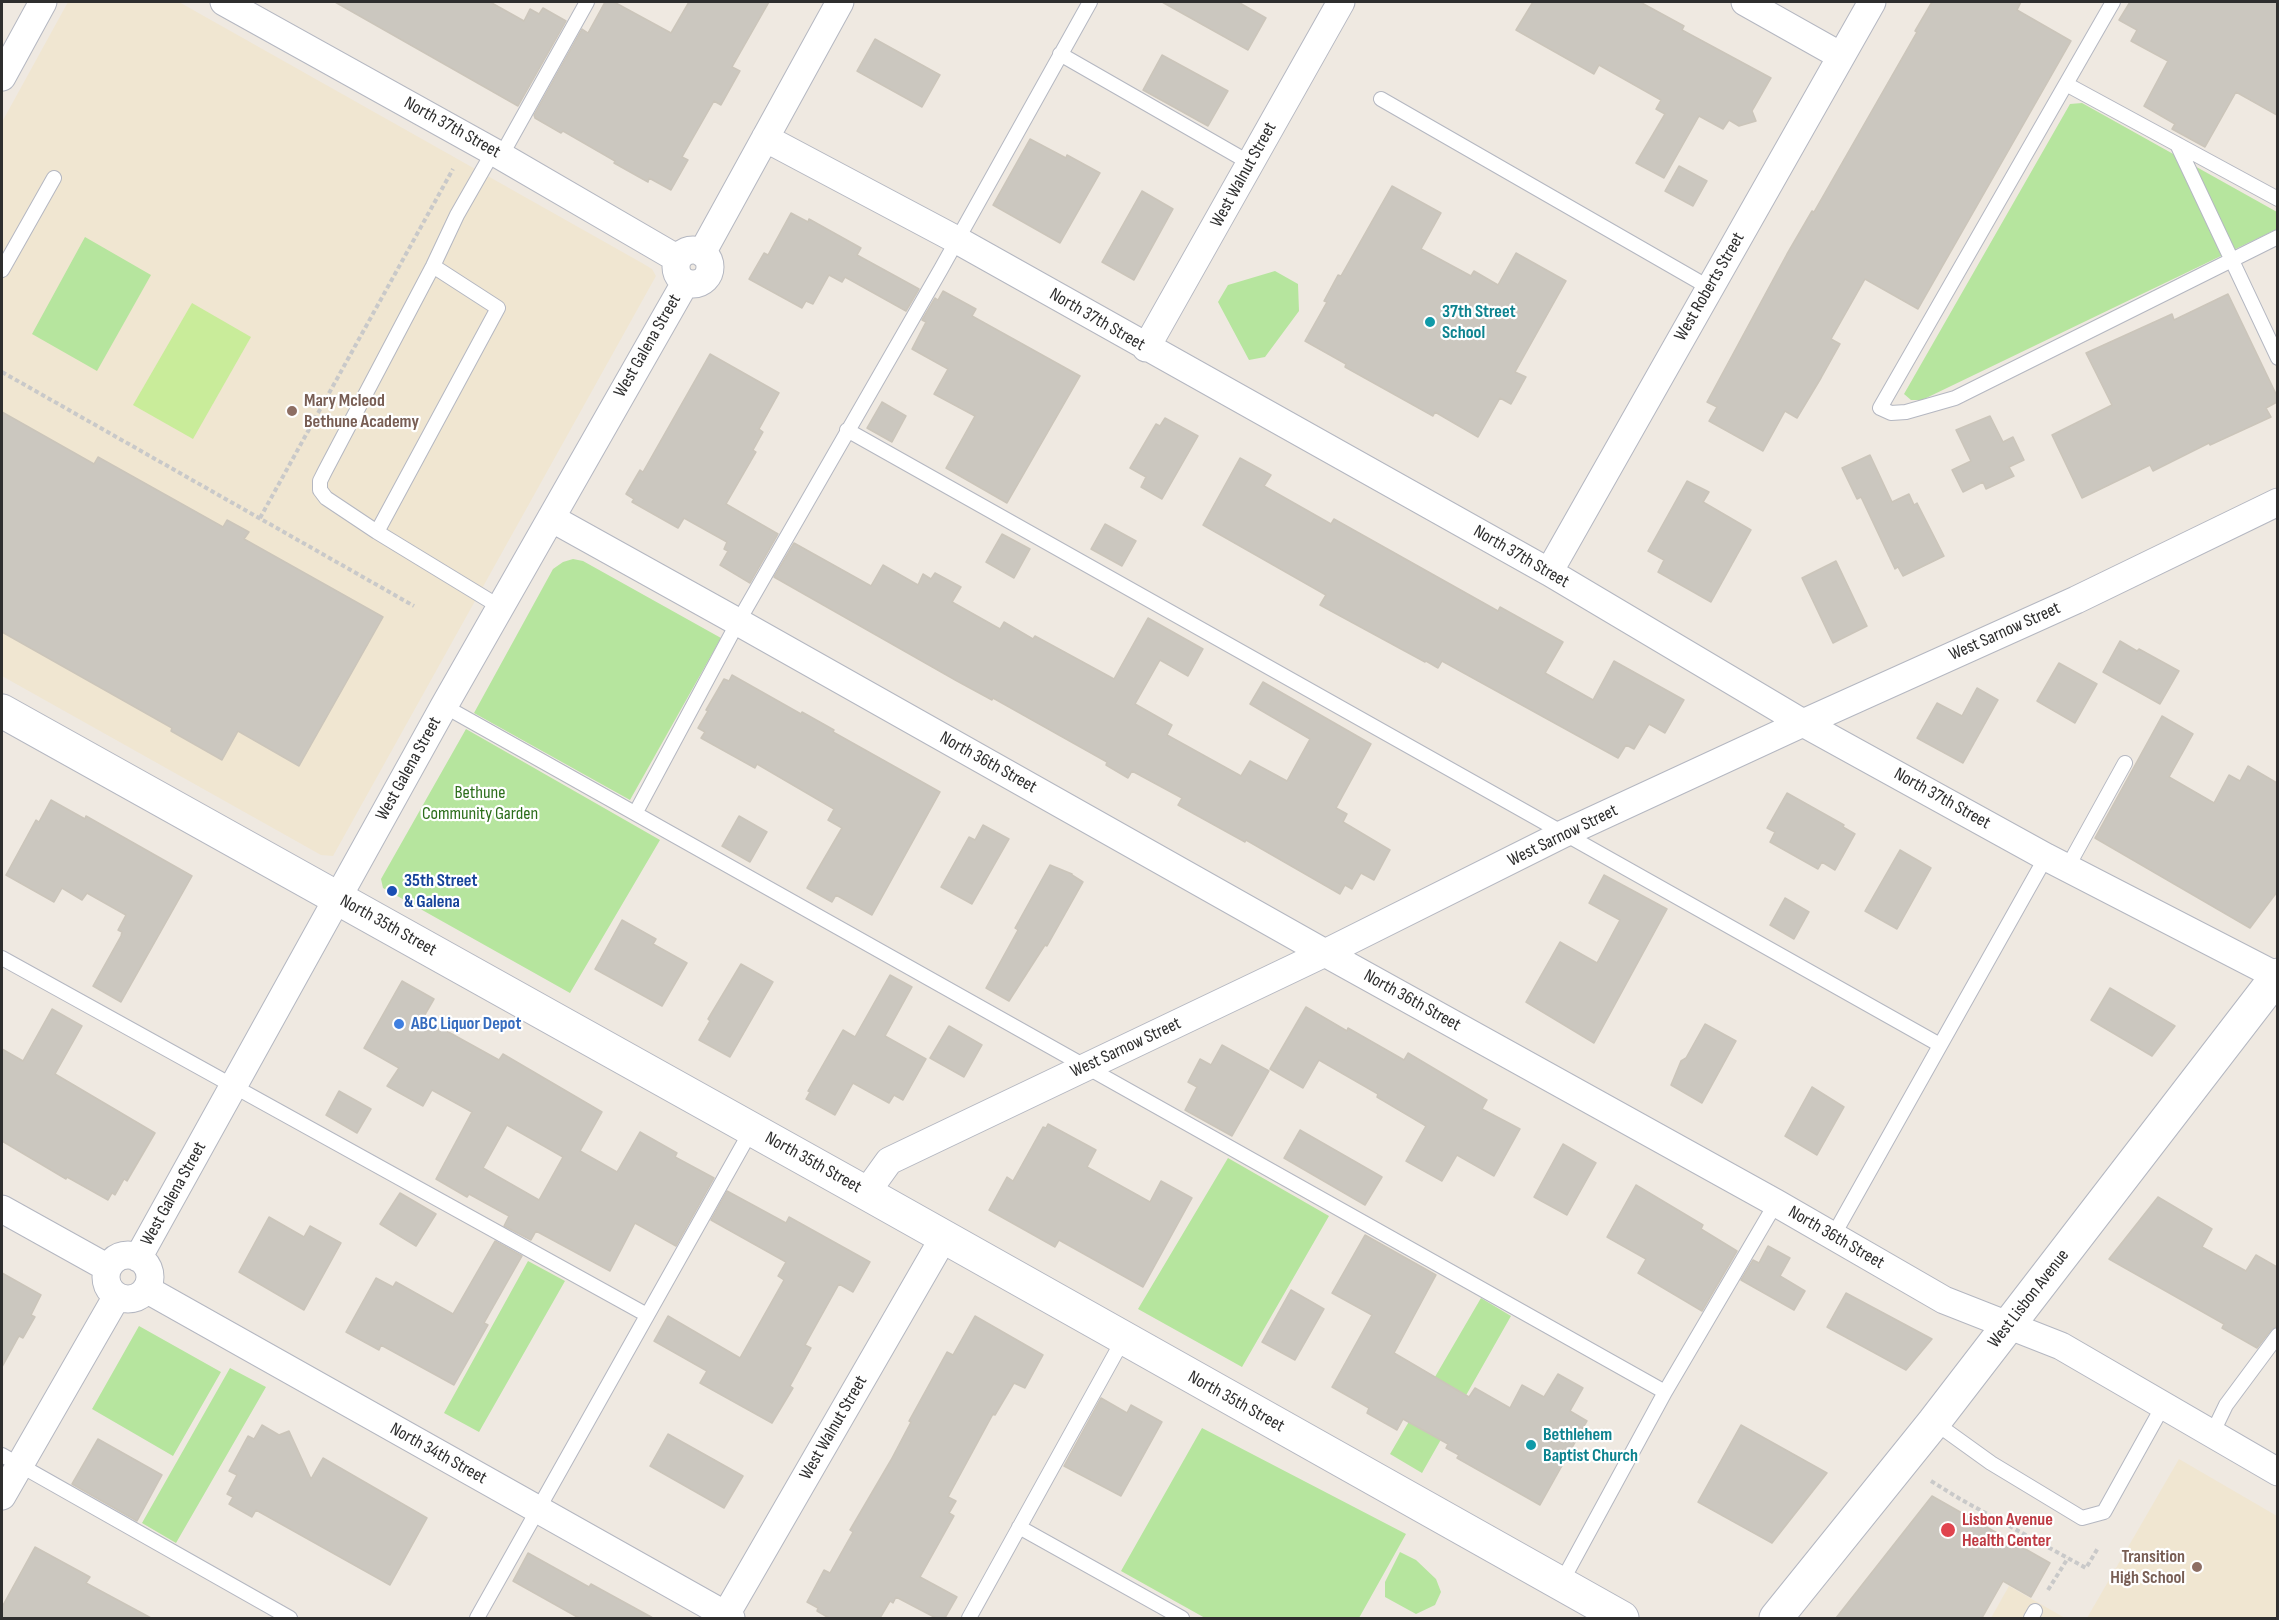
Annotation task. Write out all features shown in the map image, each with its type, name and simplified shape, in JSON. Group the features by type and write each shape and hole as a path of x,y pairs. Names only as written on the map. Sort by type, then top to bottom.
{"main road":[{"name":"North 35th Street","path":"2,711 338,897 1622,1618"},
{"name":"West Lisbon Avenue","path":"1776,1618 2009,1326 2277,975"}],"street":[{"path":"2,77 44,2"},
{"name":"North 37th Street","path":"224,2 497,154 688,265"},
{"name":"West Galena Street","path":"138,1258 550,518 688,265 765,138 840,2"},
{"name":"West Walnut Street","path":"1146,348 1341,2"},
{"path":"1745,2 1841,56"},
{"name":"West Roberts Street","path":"1549,572 1872,2"},
{"name":"North 37th Street","path":"765,138 957,240 1549,572 1803,723 2056,862 2277,975"},
{"name":"West Sarnow Street","path":"866,1193 889,1161 1325,953 1563,834 2076,600 2277,502"},
{"name":"North 36th Street","path":"550,518 1776,1203 1944,1300 2061,1346 2277,1472"},
{"path":"2,1209 108,1268"},
{"name":"West Walnut Street","path":"727,1618 944,1237"},
{"path":"120,1257 138,1258 144,1263 150,1275 146,1289 131,1299 117,1296 106,1280 108,1268 120,1257"},
{"name":"North 34th Street","path":"146,1289 727,1618"},
{"path":"2,1496 10,1460 117,1296"}],"lane":[{"path":"500,607 376,532 326,498 320,490 320,481 433,266 457,215 497,154 587,2"},
{"path":"636,812 738,622 957,240 1090,2"},
{"path":"2113,2 1880,408 1891,413 1906,412 1955,398 2277,237"},
{"path":"1060,54 1250,163"},
{"path":"2066,84 2277,199"},
{"path":"1381,99 1710,288"},
{"path":"2177,144 2277,358"},
{"path":"2,270 54,178"},
{"path":"376,532 498,308 433,266"},
{"path":"847,430 1940,1045"},
{"path":"444,706 1665,1392"},
{"path":"1833,1236 1940,1045 2056,862 2125,763"},
{"path":"2,958 647,1315"},
{"path":"477,1618 752,1129"},
{"path":"1560,1584 1665,1392 1776,1203"},
{"path":"2212,1434 2226,1405 2277,1335"},
{"path":"969,1618 1124,1338"},
{"path":"1934,1422 1991,1463 2082,1518 2104,1512 2163,1406"},
{"path":"10,1460 290,1618"},
{"path":"1019,1527 1182,1618"}],"path":[{"path":"260,518 453,169"},
{"path":"2,372 414,606"},
{"path":"1932,1481 2086,1568 2098,1548"},
{"path":"2048,1590 2068,1558"}],"shaded area":[{"name":"Mary Mcleod Bethune Academy","path":"68,2 179,2 642,263 652,269 656,276 333,856 321,855 2,676 2,122"},
{"name":"Transition High School","path":"2179,1459 2277,1516 2277,1618 2087,1618"},
{"name":"Transition High School","path":"2009,1586 2065,1618 1991,1618"}],"green space":[{"path":"2082,103 2277,212 2277,229 1922,400 1911,400 1904,394 2070,104"},
{"path":"85,237 151,275 97,371 32,334"},
{"path":"1275,271 1298,284 1299,311 1265,357 1249,360 1218,302 1228,285"},
{"path":"192,303 251,337 193,439 133,405"},
{"path":"573,559 583,561 721,638 630,800 474,713 553,569"},
{"name":"Bethune Community Garden","path":"466,729 660,840 570,993 383,888 381,879"},
{"path":"1228,1158 1329,1216 1242,1367 1138,1309"},
{"path":"528,1261 565,1281 479,1432 444,1413"},
{"path":"1481,1298 1511,1316 1422,1473 1390,1454"},
{"path":"139,1326 221,1372 173,1456 92,1409"},
{"path":"230,1368 266,1387 176,1543 142,1523"},
{"path":"1202,1428 1406,1534 1359,1618 1205,1618 1121,1571"},
{"path":"1400,1552 1416,1560 1436,1579 1441,1592 1435,1605 1416,1614 1385,1597 1385,1582"}],"building":[{"path":"335,2 490,2 524,21 530,9 539,14 543,8 566,21 518,106"},
{"path":"605,2 614,2 671,33 689,2 769,2 732,67 740,71 721,105 714,101 682,157 688,160 671,190 649,178 648,182 563,131 561,133 535,118 534,115 582,29 588,33"},
{"path":"1162,2 1238,2 1266,18 1248,50"},
{"path":"1533,2 1640,2 1684,26 1682,30 1771,78 1752,111 1756,121 1739,126 1729,120 1723,129 1699,116 1664,178 1636,163 1665,114 1656,109 1661,100 1599,65 1594,74 1516,30"},
{"path":"1932,2 2021,2 2017,10 2071,41 1918,309 1865,279 1831,339 1840,344 1821,378 1797,418 1785,411 1763,451 1709,421 1717,407 1707,402 1787,254 1812,211 1814,212"},
{"path":"2130,2 2277,2 2277,115 2236,92 2205,147 2172,129 2175,124 2144,106 2168,61 2131,41 2137,30 2119,20"},
{"path":"875,39 940,75 922,107 857,71"},
{"path":"1162,55 1228,91 1208,126 1143,90"},
{"path":"1030,139 1100,173 1060,243 993,205"},
{"path":"1679,166 1707,181 1693,206 1665,191"},
{"name":"37th Street School","path":"1392,186 1441,213 1421,249 1471,276 1474,271 1498,285 1516,253 1566,281 1515,372 1526,377 1511,404 1500,398 1478,437 1435,412 1433,416 1345,367 1346,364 1305,341 1327,302 1324,301 1338,275 1341,276"},
{"path":"1142,191 1173,209 1134,280 1102,262"},
{"path":"791,213 808,222 809,219 861,248 857,255 919,289 906,311 845,277 842,282 829,275 813,304 806,301 802,308 749,279 764,253 768,255"},
{"path":"943,291 976,309 972,316 1080,376 1007,503 946,468 975,416 934,394 948,369 912,349 926,322 922,320 935,298 938,300"},
{"path":"2228,294 2277,396 2277,402 2266,408 2271,417 2210,445 2209,443 2153,471 2150,465 2082,498 2052,435 2112,405 2086,353 2172,314 2174,320"},
{"path":"710,354 779,393 759,429 763,432 753,450 756,452 726,504 778,534 750,583 720,565 728,551 724,549 727,542 684,518 678,528 632,502 634,499 626,494 640,470 643,472"},
{"path":"882,402 906,416 892,442 867,428"},
{"path":"2,412 94,464 98,457 223,527 227,520 249,532 244,539 383,617 299,766 238,731 222,760 171,731 172,728 2,632"},
{"path":"1990,416 2003,442 2013,437 2024,460 2009,467 2014,476 1986,489 1983,482 1963,492 1952,470 1971,461 1956,430"},
{"path":"1165,418 1198,436 1162,499 1141,487 1146,477 1130,468 1156,424 1160,426"},
{"path":"1870,455 1892,502 1909,494 1914,505 1917,503 1944,556 1903,576 1898,567 1895,569 1861,497 1857,499 1842,468"},
{"path":"1240,458 1271,475 1264,486 1331,524 1334,519 1498,611 1500,607 1563,642 1545,673 1593,700 1614,661 1684,700 1665,733 1649,724 1634,749 1626,745 1618,758 1442,661 1438,668 1320,605 1326,595 1203,525"},
{"path":"1687,481 1709,492 1703,502 1751,530 1711,602 1658,572 1664,560 1648,551"},
{"path":"1105,524 1136,541 1122,566 1091,549"},
{"path":"1002,534 1030,549 1014,578 986,562"},
{"path":"794,543 871,586 883,565 918,585 923,574 931,579 935,573 961,587 952,602 1000,629 1004,622 1033,639 1035,636 1114,679 1148,618 1203,649 1188,676 1160,660 1135,704 1172,725 1167,735 1241,776 1250,761 1287,781 1310,739 1250,704 1263,682 1371,744 1336,808 1347,814 1343,822 1390,850 1374,880 1361,873 1352,889 1345,885 1340,894 1246,840 1245,842 1178,805 1182,798 1132,771 1128,778 1106,765 1107,762 993,698 992,700 957,681 774,577"},
{"path":"1836,561 1867,626 1833,643 1802,578"},
{"path":"2120,641 2179,671 2160,704 2103,672"},
{"path":"2059,663 2097,684 2075,723 2037,701"},
{"path":"732,675 834,730 833,732 940,792 872,915 836,895 832,902 807,888 842,828 828,820 834,809 757,764 755,768 701,738 705,732 698,728 708,711 706,710 724,679 729,681"},
{"path":"1977,688 1998,700 1963,763 1917,738 1937,703 1962,716"},
{"path":"2162,716 2193,734 2169,777 2214,803 2229,775 2240,781 2248,766 2277,783 2277,892 2250,928 2095,838"},
{"path":"1787,793 1844,825 1843,827 1855,834 1835,870 1822,862 1818,869 1770,842 1775,832 1767,828"},
{"path":"51,800 85,819 86,816 192,876 121,1002 93,986 121,936 122,932 118,930 126,915 87,893 82,900 62,888 54,902 6,875 36,820 39,822"},
{"path":"739,816 767,832 750,862 722,846"},
{"path":"983,825 1009,839 972,904 941,887 969,837 975,840"},
{"path":"1900,850 1931,868 1897,929 1865,911"},
{"path":"1050,865 1072,874 1083,882 1047,946 1045,945 1009,1001 986,988 1018,930 1015,928"},
{"path":"1604,875 1667,909 1594,1043 1526,1002 1560,942 1597,963 1620,920 1589,903"},
{"path":"1785,898 1809,912 1794,939 1770,925"},
{"path":"622,920 656,939 653,944 687,963 662,1006 595,969"},
{"path":"741,964 773,982 730,1057 699,1040 710,1021 708,1019"},
{"path":"890,975 912,987 885,1036 926,1059 903,1100 894,1095 889,1103 853,1083 835,1115 806,1099 810,1092 808,1091 843,1030 855,1037"},
{"path":"402,981 434,999 423,1018 499,1060 503,1054 602,1112 580,1151 617,1172 640,1132 677,1153 675,1157 714,1178 676,1246 635,1223 610,1271 536,1231 531,1240 504,1226 509,1216 469,1194 467,1197 436,1179 472,1112 432,1090 423,1106 387,1086 399,1068 364,1048","holes":["507,1125 563,1157 539,1200 483,1168"]},
{"path":"2110,988 2175,1026 2152,1056 2091,1020"},
{"path":"1306,1007 1404,1060 1408,1053 1487,1100 1482,1109 1520,1129 1494,1176 1457,1155 1442,1181 1406,1161 1426,1126 1377,1097 1378,1094 1319,1060 1303,1088 1270,1069"},
{"path":"52,1009 82,1026 55,1074 155,1133 127,1181 124,1179 115,1195 112,1193 108,1200 67,1177 66,1179 2,1141 2,1049 23,1061"},
{"path":"1705,1024 1736,1041 1702,1103 1671,1085 1681,1061 1686,1058"},
{"path":"949,1026 982,1045 964,1077 930,1058"},
{"path":"1222,1045 1269,1071 1232,1136 1185,1110 1197,1087 1188,1082 1200,1059 1211,1065"},
{"path":"1812,1087 1844,1107 1817,1155 1785,1136"},
{"path":"339,1091 371,1109 357,1133 326,1115"},
{"path":"1048,1124 1096,1150 1087,1167 1150,1202 1161,1181 1192,1198 1143,1287 1059,1240 1055,1247 989,1210 1007,1177 1013,1181 1043,1127 1046,1128"},
{"path":"1300,1130 1382,1177 1365,1205 1284,1158"},
{"path":"1563,1144 1596,1163 1567,1215 1534,1197"},
{"path":"1636,1185 1703,1225 1701,1229 1737,1251 1702,1311 1638,1273 1646,1259 1607,1237"},
{"path":"727,1191 786,1223 789,1217 870,1262 853,1292 839,1284 805,1345 811,1348 790,1386 793,1388 772,1423 700,1383 707,1371 654,1341 668,1316 740,1358 784,1280 778,1276 786,1262 711,1220"},
{"path":"400,1193 436,1214 416,1246 380,1224"},
{"path":"2158,1197 2212,1229 2202,1247 2246,1271 2256,1255 2277,1267 2277,1326 2257,1348 2222,1328 2224,1324 2109,1259"},
{"path":"269,1217 304,1237 310,1226 341,1243 304,1310 239,1272"},
{"path":"1365,1235 1436,1275 1394,1353 1469,1397 1475,1388 1510,1408 1522,1385 1544,1397 1558,1374 1583,1388 1570,1411 1587,1421 1540,1505 1457,1458 1459,1455 1446,1448 1448,1444 1403,1419 1397,1430 1367,1413 1369,1408 1332,1387 1372,1315 1332,1293"},
{"path":"495,1241 522,1256 484,1323 488,1325 454,1385 381,1345 379,1350 346,1332 376,1278 393,1287 396,1282 453,1314"},
{"path":"1768,1246 1790,1258 1780,1276 1805,1291 1794,1310 1741,1280 1753,1260 1759,1263"},
{"path":"2,1273 41,1295 31,1315 35,1317 23,1338 19,1336 2,1367"},
{"path":"1291,1290 1324,1309 1295,1360 1262,1342"},
{"path":"1846,1293 1932,1339 1906,1370 1827,1327"},
{"path":"975,1316 1043,1355 1025,1388 1014,1383 995,1415 993,1414 948,1497 956,1501 949,1513 954,1516 920,1577 957,1597 945,1618 936,1618 896,1597 893,1603 890,1601 880,1618 829,1618 807,1602 824,1570 830,1573 853,1532 850,1530 891,1460 911,1422 909,1421 947,1352 953,1355"},
{"path":"1101,1398 1127,1413 1131,1405 1162,1422 1121,1496 1064,1466"},
{"path":"262,1425 279,1435 289,1431 311,1479 323,1458 427,1518 390,1585 256,1510 252,1517 229,1504 233,1497 227,1494 237,1475 229,1471 248,1436 254,1439"},
{"path":"1741,1425 1827,1473 1772,1543 1698,1502"},
{"path":"668,1434 743,1476 724,1508 650,1466"},
{"path":"98,1439 162,1475 137,1521 72,1484"},
{"name":"Lisbon Avenue Health Center","path":"1932,1496 2050,1563 2031,1597 2003,1581 1982,1618 1836,1618"},
{"path":"35,1547 90,1577 86,1583 151,1618 2,1618 2,1607"},
{"path":"528,1553 589,1587 591,1584 653,1618 579,1618 513,1581"}],"place":[{"name":"37th Street School","path":"1430,322"},
{"name":"Mary Mcleod Bethune Academy","path":"292,411"},
{"name":"35th Street & Galena","path":"392,891"},
{"name":"ABC Liquor Depot","path":"399,1024"},
{"name":"Bethlehem Baptist Church","path":"1531,1445"},
{"name":"Lisbon Avenue Health Center","path":"1948,1530"},
{"name":"Transition High School","path":"2197,1567"}]}
